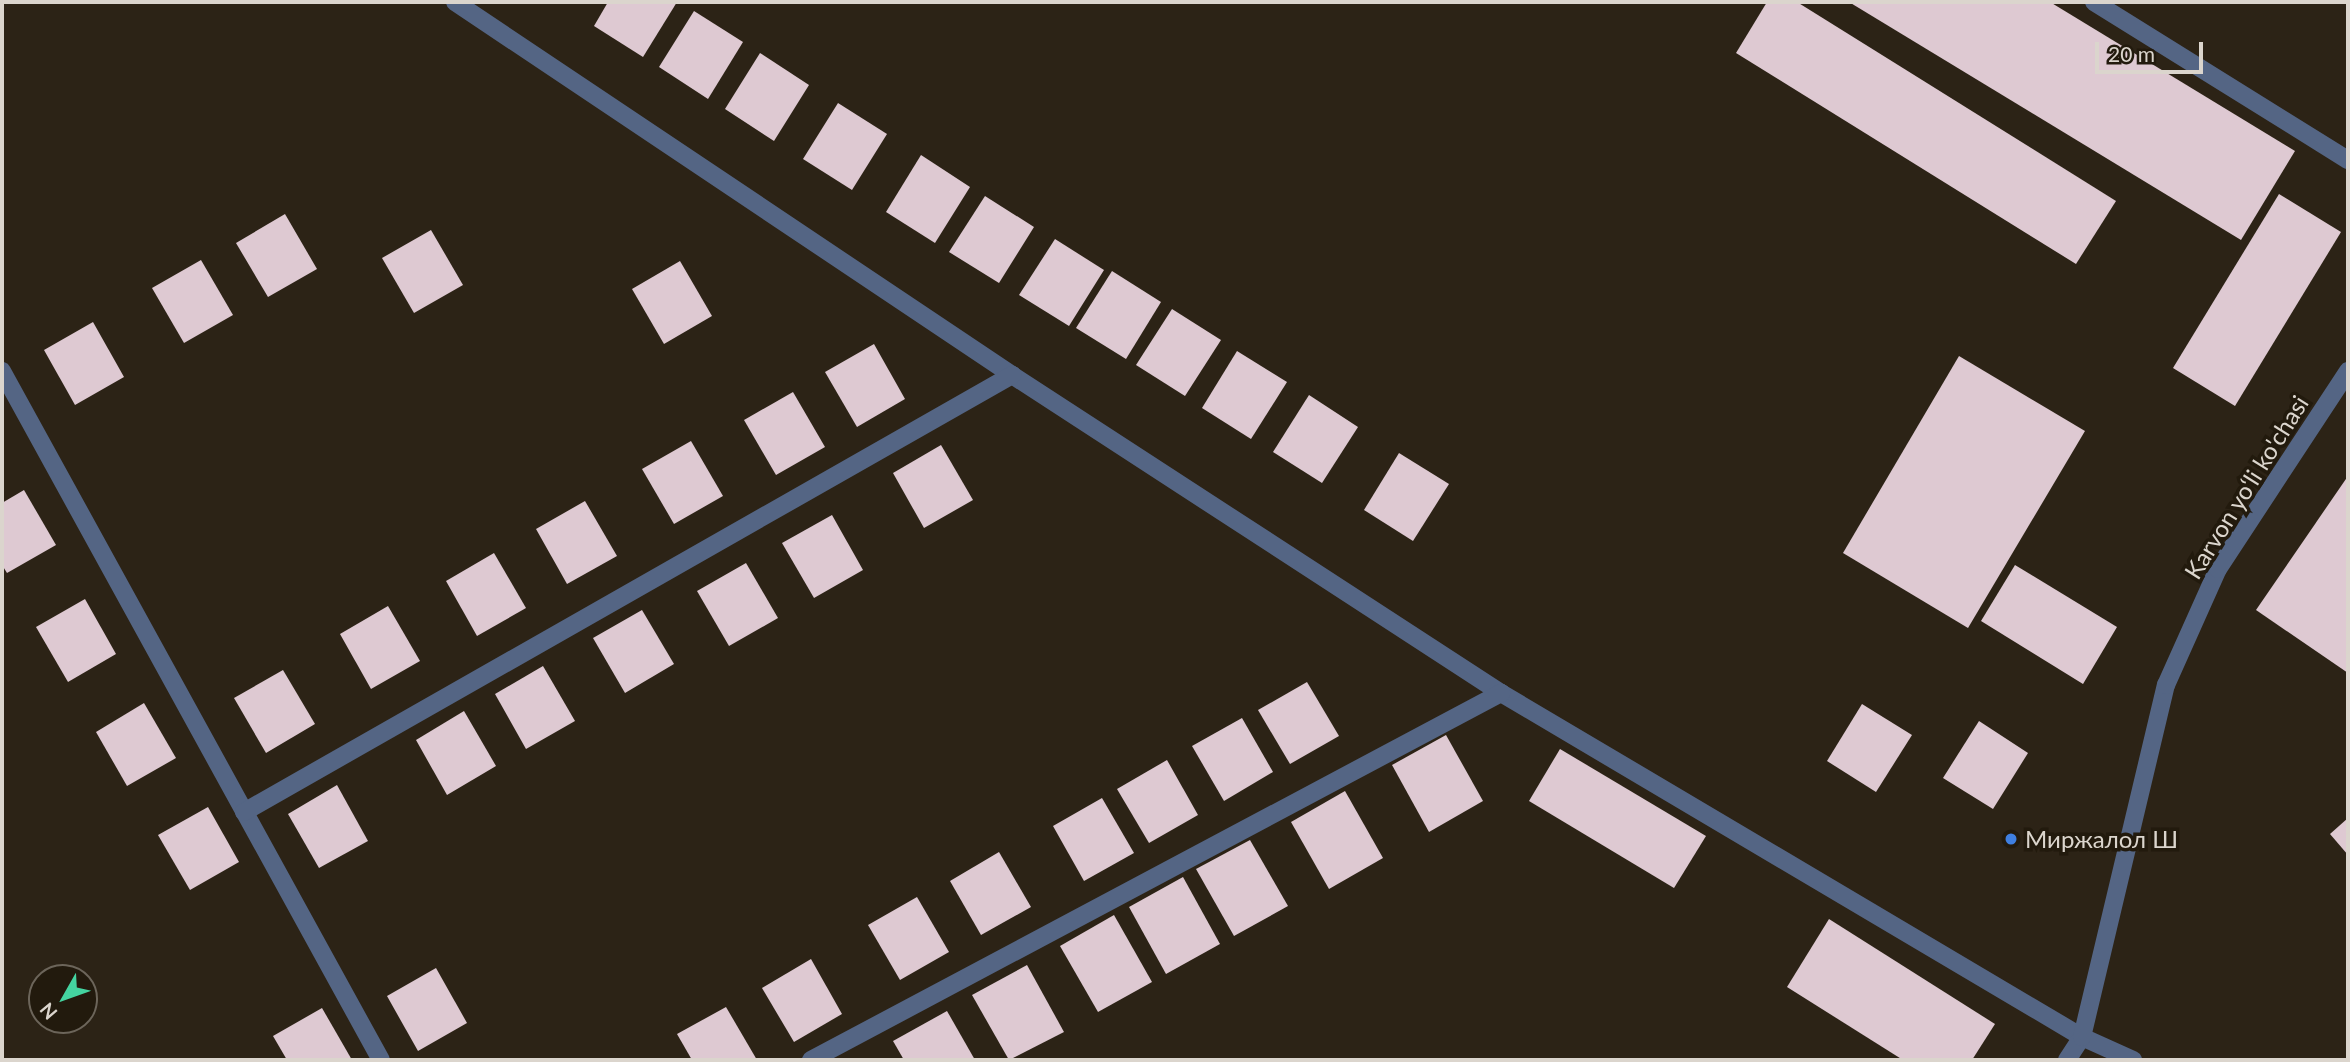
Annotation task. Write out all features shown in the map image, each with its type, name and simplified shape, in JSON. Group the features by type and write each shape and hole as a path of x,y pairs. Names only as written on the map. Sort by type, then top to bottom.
{"street":[{"path":"455,2 1012,375 1501,693 2082,1037 2133,1060"},
{"path":"2094,2 2348,160"},
{"path":"2,371 381,1060"},
{"name":"Karvon yo‘li ko'chasi","path":"2067,1060 2082,1037 2166,685 2218,569 2348,371"},
{"path":"244,812 1012,375"},
{"path":"811,1060 1501,693"}],"building":[{"path":"608,2 677,2 643,57 594,26"},
{"path":"1767,2 1797,2 2116,201 2076,264 1736,53"},
{"path":"1849,2 2050,2 2295,151 2241,240"},
{"path":"694,11 743,42 708,99 659,67"},
{"path":"760,53 809,85 774,141 725,109"},
{"path":"838,103 887,134 852,190 803,159"},
{"path":"921,155 970,187 935,243 886,212"},
{"path":"2279,194 2341,232 2235,406 2173,368"},
{"path":"985,196 1034,227 999,283 949,252"},
{"path":"285,214 317,269 268,297 236,243"},
{"path":"431,230 463,285 414,313 382,258"},
{"path":"1055,239 1104,270 1069,326 1019,295"},
{"path":"201,260 233,315 184,343 152,288"},
{"path":"680,261 712,316 664,344 632,289"},
{"path":"1112,271 1161,302 1126,359 1076,328"},
{"path":"1172,309 1221,340 1185,396 1136,365"},
{"path":"93,322 124,377 75,405 44,350"},
{"path":"874,344 905,399 857,427 825,372"},
{"path":"1237,351 1287,382 1251,439 1202,408"},
{"path":"1959,356 2085,431 1968,628 1843,553"},
{"path":"793,392 825,447 776,475 744,420"},
{"path":"1309,395 1358,427 1322,483 1273,452"},
{"path":"691,441 723,496 674,524 642,469"},
{"path":"941,445 973,500 924,528 893,473"},
{"path":"1399,453 1449,484 1413,541 1364,510"},
{"path":"2348,476 2348,673 2256,610"},
{"path":"24,490 56,545 7,573 2,565 2,503"},
{"path":"585,501 617,556 567,584 536,529"},
{"path":"832,515 863,570 814,598 782,543"},
{"path":"494,553 526,608 477,636 446,581"},
{"path":"746,563 778,618 729,646 697,591"},
{"path":"2015,565 2117,627 2083,684 1981,621"},
{"path":"85,599 116,654 68,682 36,627"},
{"path":"388,606 420,661 371,689 340,634"},
{"path":"642,610 674,664 625,693 593,638"},
{"path":"543,666 575,721 526,749 495,694"},
{"path":"283,670 315,724 266,753 234,698"},
{"path":"1307,682 1339,736 1290,764 1258,710"},
{"path":"144,703 176,758 127,786 96,732"},
{"path":"1862,704 1912,735 1876,792 1827,761"},
{"path":"464,711 496,766 447,795 416,740"},
{"path":"1242,718 1273,772 1224,801 1192,746"},
{"path":"1979,721 2028,753 1993,809 1943,778"},
{"path":"1446,735 1483,801 1429,832 1392,765"},
{"path":"1560,749 1706,836 1674,888 1529,801"},
{"path":"1167,760 1198,815 1149,843 1117,789"},
{"path":"337,785 368,841 319,868 288,814"},
{"path":"1345,791 1383,858 1329,889 1291,822"},
{"path":"1102,798 1134,853 1084,881 1053,826"},
{"path":"208,807 239,862 190,890 158,835"},
{"path":"2348,818 2348,855 2330,834"},
{"path":"1250,840 1288,906 1234,936 1196,869"},
{"path":"999,852 1031,907 981,935 950,881"},
{"path":"1183,877 1220,944 1166,974 1129,907"},
{"path":"917,897 949,952 900,980 868,925"},
{"path":"1114,915 1152,982 1098,1012 1060,946"},
{"path":"1829,919 1995,1024 1972,1060 1903,1060 1787,987"},
{"path":"811,959 842,1014 794,1042 762,988"},
{"path":"1027,965 1064,1032 1009,1060 972,995"},
{"path":"436,968 467,1023 418,1051 387,996"},
{"path":"726,1007 757,1060 692,1060 677,1034"},
{"path":"322,1008 352,1060 287,1060 273,1036"},
{"path":"947,1011 975,1060 904,1060 893,1041"}],"place":[{"name":"Миржалол Ш","path":"2011,839"}]}
